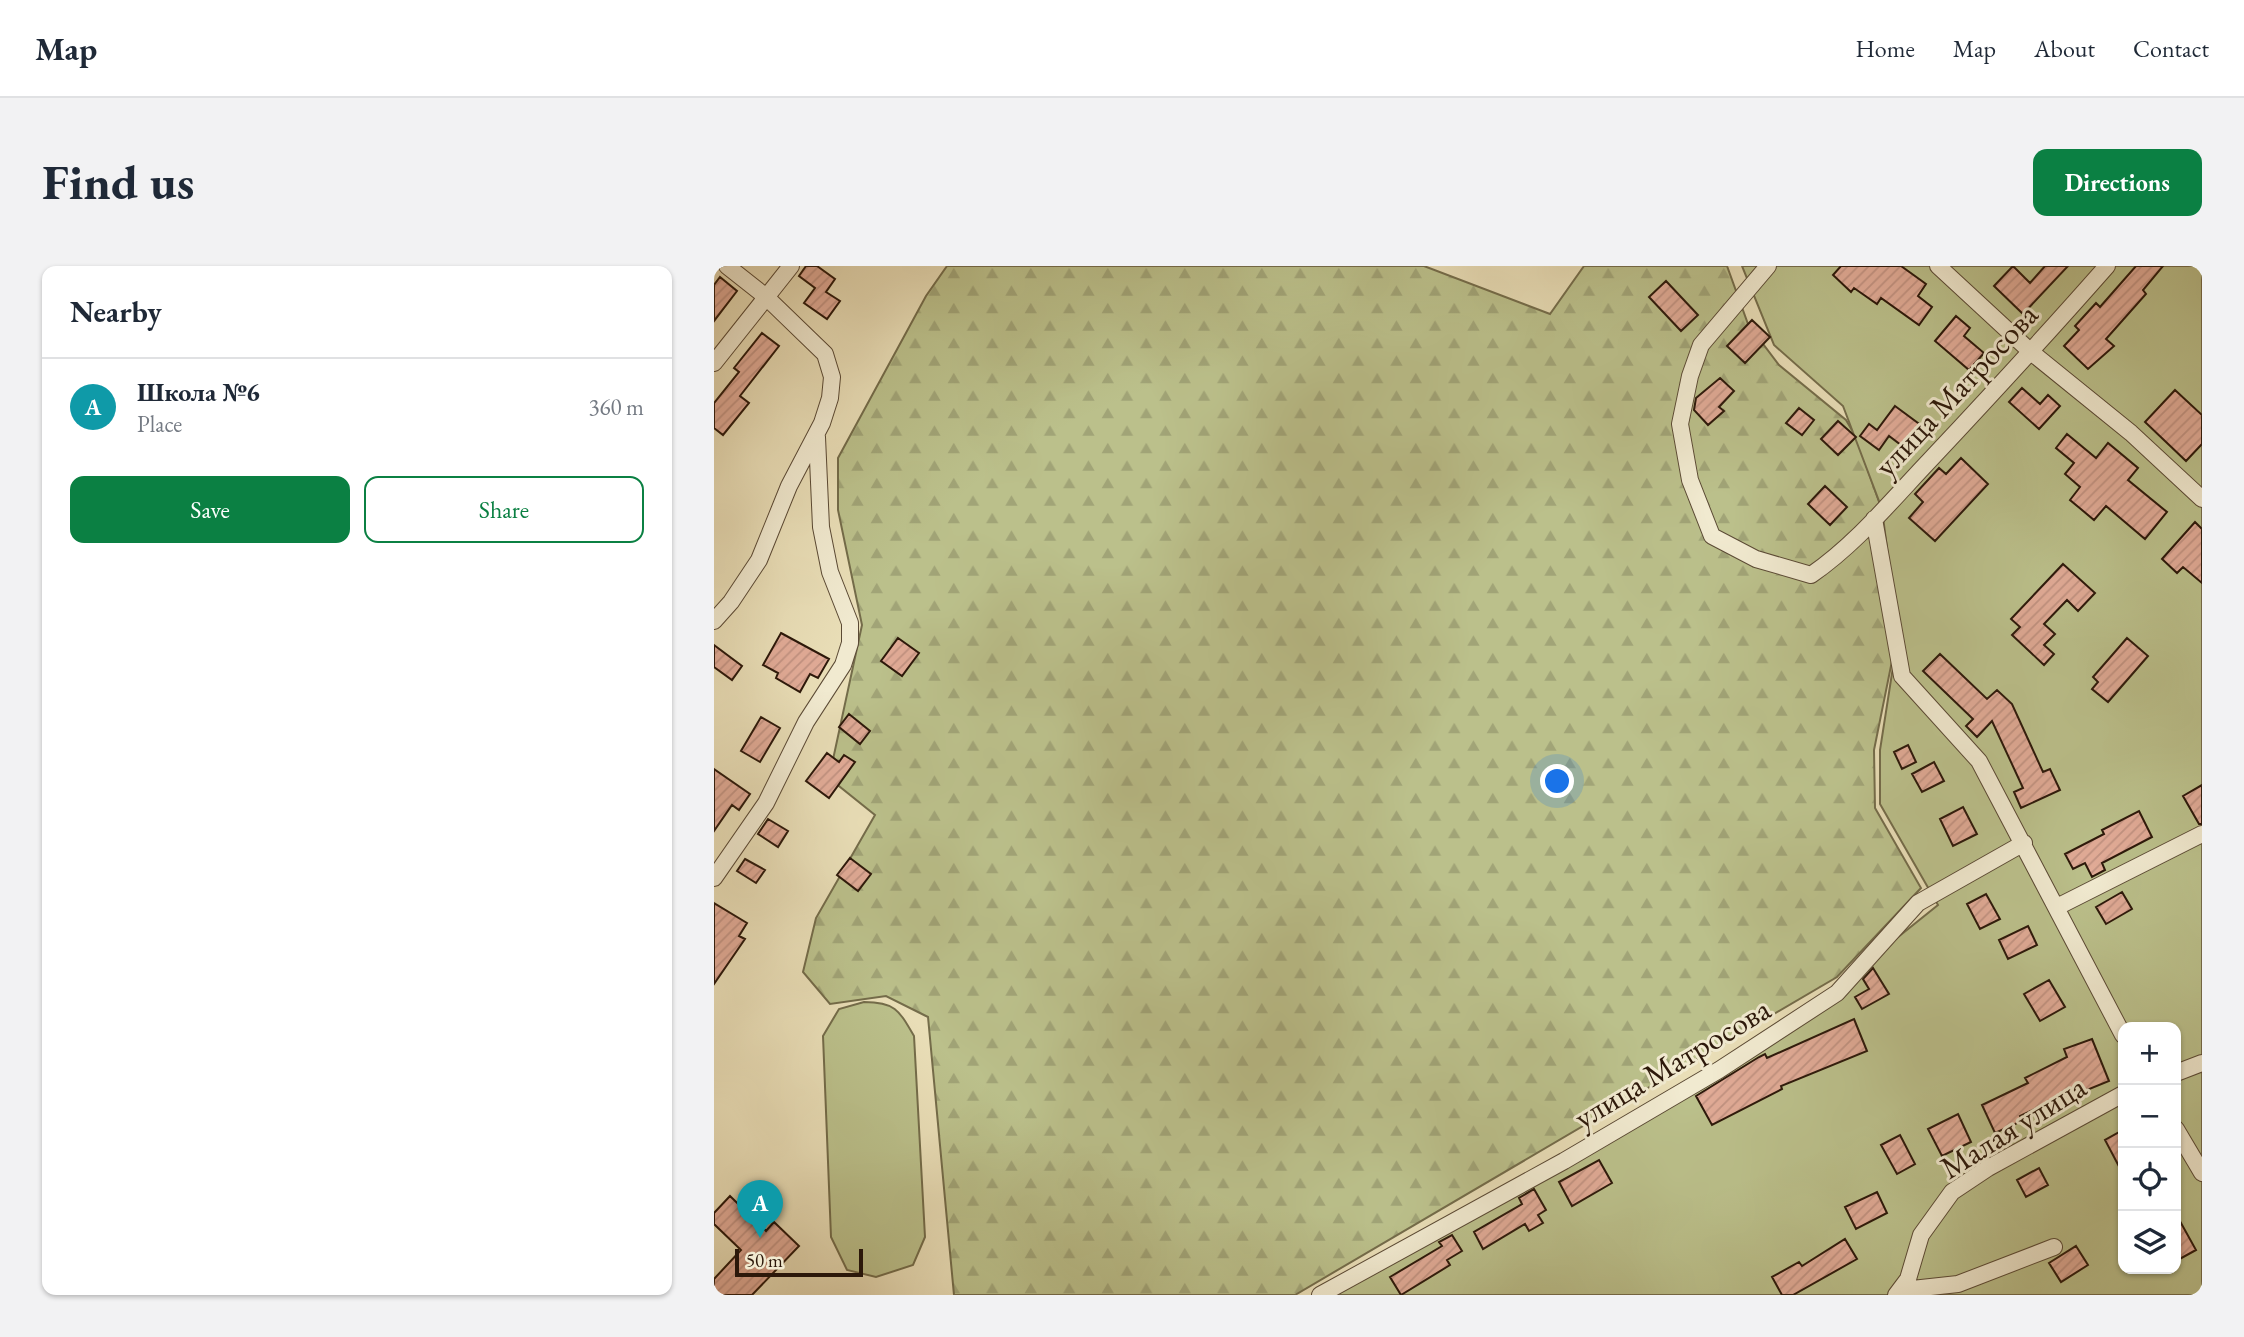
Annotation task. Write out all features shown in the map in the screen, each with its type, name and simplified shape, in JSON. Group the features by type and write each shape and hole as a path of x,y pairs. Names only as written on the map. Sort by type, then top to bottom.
{"street":[{"path":"714,621 731,602 759,560 789,486 817,437 830,398 831,377 825,354 765,296 727,266"},
{"path":"714,363 791,266"},
{"name":"улица Матросова","path":"1768,266 1701,345 1689,376 1680,424 1690,480 1712,536 1756,559 1811,575 1837,557 1874,519 2031,352 2106,266"},
{"path":"1938,266 2031,352 2131,433 2202,499"},
{"path":"714,878 766,803 806,722 844,665 850,643 850,623 830,572 821,527 817,437"},
{"path":"1874,519 1902,676 1979,761 2118,1025"},
{"path":"2057,907 2202,834"},
{"name":"улица Матросова","path":"1320,1295 1564,1161 1719,1070 1837,993 1918,902 2024,843"},
{"path":"2181,1071 2202,1063"},
{"name":"Малая улица","path":"2054,1247 1958,1284 1899,1292 1921,1235 1952,1192 1988,1168 2118,1097"},
{"path":"2181,1137 2202,1173"}],"green space":[{"path":"947,266 1424,266 1550,314 1584,266 1727,266 1748,324 1779,365 1846,420 1856,437 1882,510 1893,656 1874,750 1875,808 1921,888 1837,977 1295,1295 954,1295 928,1017 886,996 830,1004 803,972 816,918 875,815 829,778 862,625 838,510 838,458 926,296"},
{"path":"1742,266 2202,266 2202,1295 1331,1295 1726,1075 1938,905 1880,804 1880,750 1898,635 1882,509 1843,406 1774,345"},
{"path":"864,1002 883,1004 895,1009 914,1036 925,1237 913,1265 876,1277 847,1270 831,1237 823,1036 839,1009"}],"building":[{"path":"806,266 817,266 835,279 826,292 840,301 827,319 804,303 815,288 799,276"},
{"path":"1841,266 1901,266 1926,284 1918,296 1932,307 1919,325 1881,298 1877,304 1854,288 1851,292 1833,275"},
{"path":"2013,266 2030,283 2045,266 2068,266 2023,314 1994,286"},
{"path":"2136,266 2163,266 2143,290 2146,294 2106,339 2114,346 2088,369 2064,346 2079,330 2075,326 2096,303 2100,307"},
{"path":"720,277 737,291 714,321 714,285"},
{"path":"1666,281 1698,315 1681,331 1649,297"},
{"path":"1956,316 1970,328 1964,336 1984,353 1969,370 1935,341"},
{"path":"1752,320 1770,337 1745,363 1727,346"},
{"path":"762,333 779,346 740,396 749,403 723,435 714,428 714,403 739,372 734,368"},
{"path":"1720,378 1734,391 1719,407 1724,411 1708,425 1694,410 1696,398"},
{"path":"2022,388 2040,404 2048,395 2060,406 2039,429 2009,402"},
{"path":"2175,390 2202,415 2202,444 2186,461 2145,422"},
{"path":"1895,406 1922,426 1905,448 1889,436 1879,450 1860,436 1869,424 1877,430"},
{"path":"1799,408 1814,420 1802,435 1786,423"},
{"path":"1838,421 1856,437 1838,455 1821,439"},
{"path":"2067,434 2096,458 2108,443 2138,468 2128,480 2167,512 2145,539 2106,506 2094,520 2070,500 2080,487 2065,474 2074,463 2056,448"},
{"path":"1961,458 1988,484 1935,541 1909,518 1923,502 1915,494 1939,468 1946,474"},
{"path":"1825,486 1847,507 1830,525 1808,504"},
{"path":"2195,522 2202,529 2202,583 2183,567 2177,573 2162,559"},
{"path":"2063,564 2095,593 2078,611 2067,600 2044,624 2055,634 2044,645 2054,654 2044,665 2012,635 2020,627 2011,619"},
{"path":"781,633 829,659 818,678 810,674 800,692 776,678 778,673 763,665"},
{"path":"898,638 919,653 902,676 881,661"},
{"path":"2127,638 2148,656 2108,702 2092,689 2098,682 2093,677"},
{"path":"714,645 742,666 732,680 714,667"},
{"path":"1940,654 1987,699 1997,690 2012,704 2043,772 2050,769 2060,790 2021,808 2014,792 2023,788 1992,721 1977,737 1966,726 1973,719 1923,671"},
{"path":"849,714 870,731 860,744 839,727"},
{"path":"761,717 780,728 760,762 741,751"},
{"path":"1908,745 1916,762 1902,769 1894,752"},
{"path":"827,753 839,762 844,755 855,762 829,798 806,781"},
{"path":"1934,762 1944,781 1922,792 1912,774"},
{"path":"714,769 750,794 739,810 732,805 714,831"},
{"path":"2202,785 2202,824 2199,824 2183,796"},
{"path":"1963,807 1977,834 1953,846 1940,819"},
{"path":"2139,811 2152,837 2102,863 2105,870 2092,877 2085,863 2073,869 2065,854 2104,834 2102,830"},
{"path":"768,819 788,831 778,847 758,834"},
{"path":"850,858 871,874 858,891 837,875"},
{"path":"745,859 765,870 756,883 737,871"},
{"path":"2122,892 2132,909 2106,924 2096,907"},
{"path":"1986,894 2000,919 1980,929 1967,904"},
{"path":"714,903 747,923 739,936 745,939 714,984"},
{"path":"2028,926 2037,945 2008,959 1999,940"},
{"path":"1873,968 1889,994 1862,1009 1855,997 1869,989 1863,979"},
{"path":"2049,980 2065,1007 2040,1021 2024,994"},
{"path":"1854,1019 1867,1051 1781,1086 1782,1089 1712,1125 1696,1096 1765,1054 1767,1058"},
{"path":"2092,1039 2109,1081 2082,1092 2080,1088 2020,1116 2022,1121 1995,1133 1982,1105 2028,1083 2025,1078 2067,1057 2064,1049"},
{"path":"1958,1114 1971,1142 1942,1156 1928,1129"},
{"path":"2118,1133 2118,1165 2105,1140"},
{"path":"1900,1135 1915,1164 1897,1174 1881,1145"},
{"path":"1599,1160 1612,1183 1572,1206 1559,1182"},
{"path":"2039,1168 2048,1185 2026,1197 2017,1180"},
{"path":"1534,1189 1546,1210 1538,1215 1543,1223 1529,1231 1525,1224 1483,1249 1474,1232 1522,1204 1519,1198"},
{"path":"1877,1192 1887,1213 1856,1229 1845,1207"},
{"path":"730,1196 766,1231 774,1222 799,1246 752,1295 714,1295 714,1279 741,1250 714,1224 714,1213"},
{"path":"2181,1223 2196,1250 2181,1258"},
{"path":"1452,1235 1462,1251 1447,1260 1450,1265 1401,1295 1390,1277 1442,1246 1439,1242"},
{"path":"1845,1239 1857,1259 1793,1295 1782,1295 1772,1277 1799,1262 1802,1266"},
{"path":"2076,1246 2088,1265 2061,1282 2049,1263"}],"place":[{"name":"Школа №6","path":"760,1238"}]}
